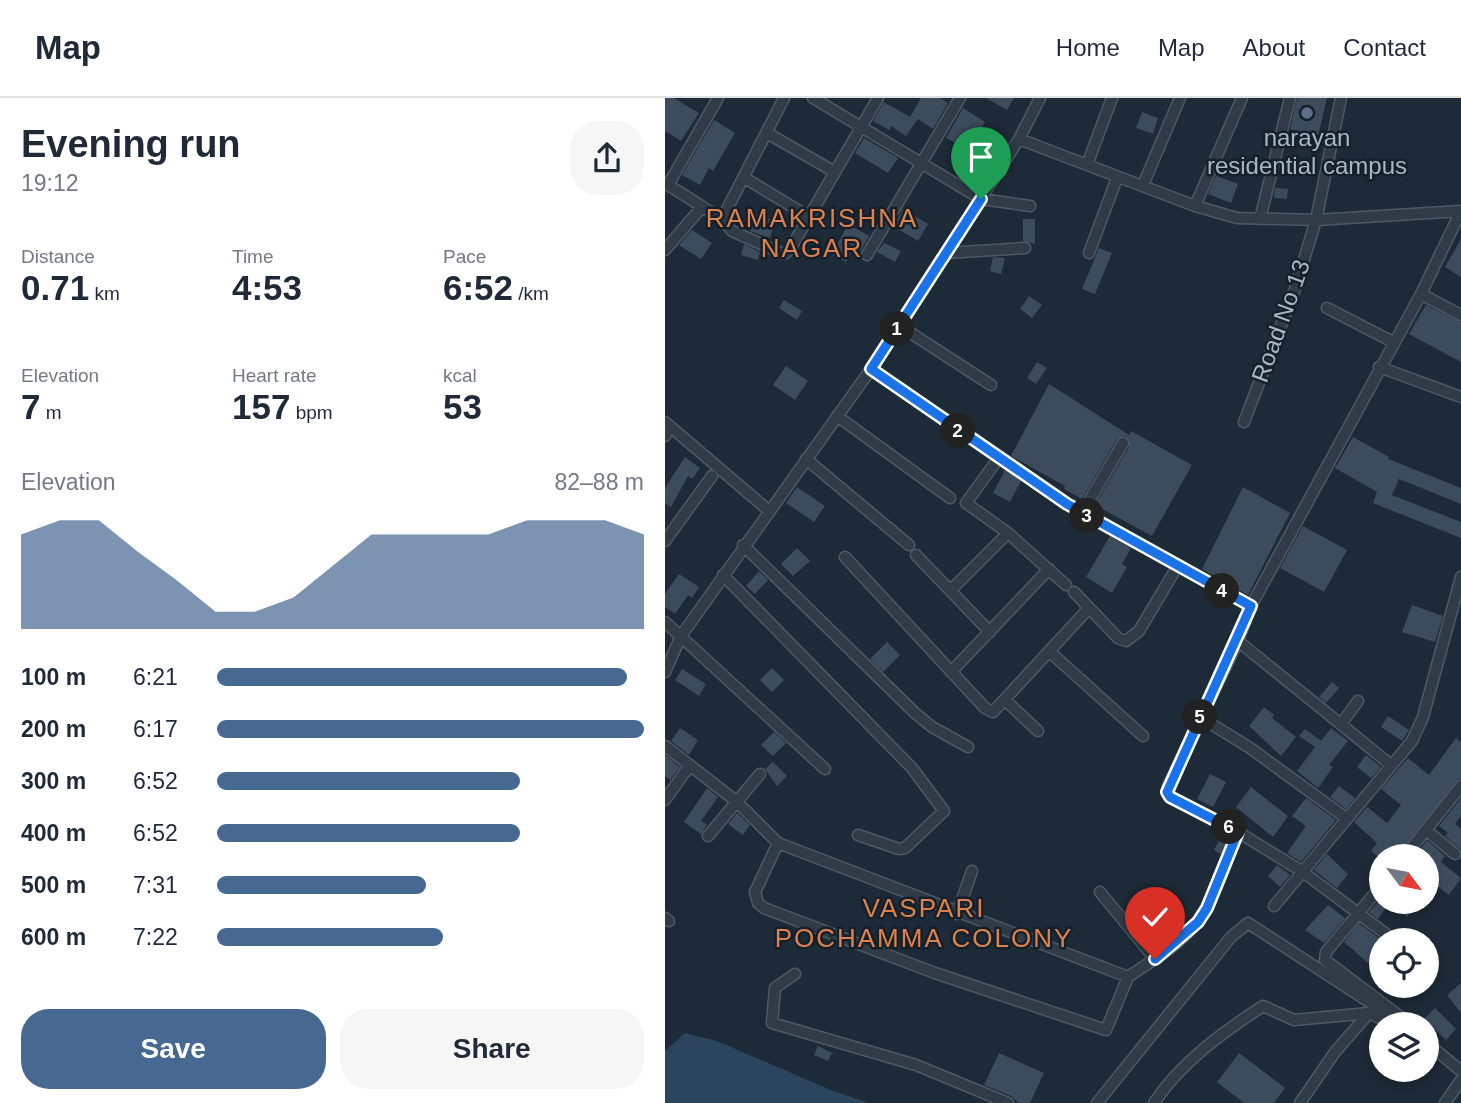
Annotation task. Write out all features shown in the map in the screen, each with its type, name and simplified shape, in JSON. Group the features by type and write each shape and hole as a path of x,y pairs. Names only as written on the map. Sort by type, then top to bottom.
{"street":[{"path":"717,98 667,184 722,219 744,238 781,253 789,251 833,171 878,98"},
{"path":"722,219 784,98"},
{"path":"813,98 981,199 1030,206"},
{"path":"867,255 960,98"},
{"path":"665,672 681,636 743,545 871,369 1019,139 1039,98"},
{"path":"1087,165 1112,98"},
{"path":"1143,186 1179,98"},
{"path":"1195,206 1242,98"},
{"path":"1260,219 1290,98"},
{"name":"Road No 13","path":"1244,422 1295,289 1316,220 1341,98"},
{"path":"767,133 833,171"},
{"path":"1019,139 1117,178 1237,218 1316,220 1461,211 1421,294 1251,606 1238,641 1167,792 1170,797 1238,832 1303,872 1378,928"},
{"path":"745,178 809,217"},
{"path":"1089,253 1117,178"},
{"path":"665,250 702,207"},
{"path":"946,253 1025,248"},
{"path":"1421,294 1461,315"},
{"path":"1327,308 1393,342"},
{"path":"899,326 991,385"},
{"path":"1379,367 1461,397"},
{"path":"871,369 998,459 1082,513 1251,606"},
{"path":"837,416 950,498"},
{"path":"665,422 768,510"},
{"path":"1082,513 1123,443"},
{"path":"806,459 909,545"},
{"path":"998,459 966,503 1008,533 1049,569 1118,638 1126,641 1133,638 1177,567"},
{"path":"665,541 712,476"},
{"path":"951,590 1008,533"},
{"path":"743,545 915,713 932,727 968,747"},
{"path":"916,555 990,632"},
{"path":"845,556 990,711 995,712 1006,701 1089,608"},
{"path":"951,671 1049,569"},
{"path":"723,575 912,768 944,811 905,848 899,849 858,835"},
{"path":"1274,906 1412,741 1423,717 1458,603 1461,577"},
{"path":"665,622 825,769"},
{"path":"1238,641 1391,765"},
{"path":"1050,652 1143,736"},
{"path":"1006,701 1038,731"},
{"path":"1341,724 1358,701"},
{"path":"1200,717 1250,748 1346,818"},
{"path":"665,746 736,801 778,843 957,914 1128,977"},
{"path":"665,800 690,765"},
{"path":"708,836 760,774"},
{"path":"1415,844 1461,787"},
{"path":"1426,830 1455,854"},
{"path":"778,843 755,892 758,903 764,908 935,973 1105,1030 1128,977 1155,959 1198,922 1207,908 1238,832"},
{"path":"957,914 972,871"},
{"path":"1100,892 1155,959"},
{"path":"1369,901 1326,952 1325,960 1394,1012"},
{"path":"1097,1103 1231,937 1248,923 1385,1012"},
{"path":"795,974 775,988 772,1023 916,1065 1008,1103"},
{"path":"1154,1103 1167,1083 1219,1037 1263,1006 1294,1020 1369,1013"},
{"path":"1300,1103 1335,1052 1369,1013"},
{"path":"1439,1053 1461,1071"},
{"path":"1445,1103 1461,1080"}],"water":[{"path":"685,1033 717,1041 831,1090 869,1103 665,1103 665,1051"}],"building":[{"path":"665,98 674,98 699,113 681,141 665,131"},
{"path":"921,98 940,98 948,103 933,129 918,119 906,136 891,126 889,130 873,121 884,102 910,117"},
{"path":"986,98 1014,98 1007,110"},
{"name":"narayan residential campus","path":"1297,98 1327,98 1318,136 1290,129"},
{"path":"963,108 985,122 969,150 946,138"},
{"path":"1142,112 1158,118 1153,134 1136,128"},
{"path":"714,120 735,133 713,171 709,168 700,185 682,175"},
{"path":"864,138 898,158 888,173 855,153"},
{"path":"968,151 982,159 971,178 957,171"},
{"path":"1216,176 1238,184 1231,203 1208,194"},
{"path":"1275,188 1288,189 1287,199 1274,198"},
{"path":"903,209 928,224 918,241 893,226"},
{"path":"755,214 775,221 770,238 750,231"},
{"path":"1023,219 1035,219 1035,244 1023,241"},
{"path":"848,224 869,236 861,251 854,247 846,262 832,255"},
{"path":"692,230 712,243 701,259 679,245"},
{"path":"1461,239 1461,277 1445,267"},
{"path":"884,243 901,251 895,262 877,252"},
{"path":"744,244 760,252 758,260 741,255"},
{"path":"1099,248 1112,253 1095,294 1082,289"},
{"path":"993,257 1005,258 1001,274 990,271"},
{"path":"1029,296 1042,305 1032,318 1020,309"},
{"path":"784,300 802,311 797,320 779,308"},
{"path":"1426,305 1461,322 1461,362 1409,334"},
{"path":"1037,362 1047,368 1036,384 1027,378"},
{"path":"786,366 808,381 795,400 773,385"},
{"path":"1049,384 1129,435 1131,431 1192,465 1152,536 1095,505 1129,447 1126,436 1117,439 1082,499 1064,489 1065,486 1011,456"},
{"path":"1353,437 1389,457 1388,459 1461,488 1461,504 1399,479 1392,495 1461,522 1461,538 1373,503 1377,492 1335,468"},
{"path":"685,457 700,468 692,479 688,476 671,507 665,503 665,488"},
{"path":"1005,470 1021,481 1010,502 993,493"},
{"path":"797,487 825,506 814,522 786,503"},
{"path":"1243,487 1290,513 1248,595 1202,569"},
{"path":"1303,526 1347,550 1324,592 1280,568"},
{"path":"1110,536 1131,548 1122,564 1127,567 1112,593 1086,577"},
{"path":"797,548 810,561 793,576 781,564"},
{"path":"759,571 768,580 755,594 746,586"},
{"path":"679,574 699,587 692,598 688,595 675,614 665,607 665,594"},
{"path":"1412,605 1443,616 1435,642 1402,632"},
{"path":"887,642 900,655 883,672 870,659"},
{"path":"772,668 784,680 772,692 760,680"},
{"path":"682,669 706,684 699,696 675,680"},
{"path":"1332,682 1339,688 1326,703 1319,697"},
{"path":"1264,707 1274,715 1272,718 1296,737 1281,756 1249,726"},
{"path":"1388,716 1409,730 1402,741 1381,727"},
{"path":"680,728 698,740 689,755 671,741"},
{"path":"1331,728 1348,741 1329,765 1333,767 1318,788 1297,771 1315,747 1299,736 1305,729 1321,741"},
{"path":"774,732 786,743 773,756 761,745"},
{"path":"1456,738 1461,742 1461,778 1408,844 1376,844 1354,822 1367,807 1387,823 1401,805 1381,789 1408,758 1429,775"},
{"path":"665,755 680,767 670,780 665,776"},
{"path":"1366,755 1381,767 1371,778 1357,767"},
{"path":"773,762 787,776 777,786 765,769"},
{"path":"1210,774 1226,782 1213,807 1197,799"},
{"path":"1339,786 1355,798 1346,809 1330,797"},
{"path":"1251,787 1288,816 1273,837 1236,807"},
{"path":"707,788 718,797 701,821 707,825 701,834 684,822"},
{"path":"1306,798 1336,820 1301,862 1287,853 1306,826 1292,816"},
{"path":"1461,798 1461,815 1455,824 1461,829 1461,850 1445,836 1448,833 1439,826"},
{"path":"737,813 750,825 743,835 728,824"},
{"path":"1223,833 1229,836 1221,854 1214,850"},
{"path":"1439,851 1445,856 1441,862 1461,878 1449,895 1439,888"},
{"path":"1327,854 1348,874 1337,888 1314,870"},
{"path":"1277,865 1290,875 1280,887 1268,876"},
{"path":"1328,905 1345,918 1324,943 1305,930"},
{"path":"1359,923 1369,931 1368,963 1344,942"},
{"path":"1461,983 1461,1013 1447,995"},
{"path":"1439,1012 1456,1029 1446,1040 1439,1033"},
{"path":"818,1046 832,1053 828,1061 814,1055"},
{"path":"999,1053 1044,1073 1030,1103 1019,1103 1011,1096 984,1085"},
{"path":"1239,1053 1285,1088 1274,1103 1244,1103 1217,1082"}],"place":[{"name":"narayan residential campus","path":"1307,113"}],"district":[{"name":"RAMAKRISHNA NAGAR","path":"812,233"},
{"name":"VASPARI POCHAMMA COLONY","path":"924,923"}],"route":[{"path":"981,199 871,369 1067,504 1251,606 1238,641 1174,772 1167,792 1170,797 1238,832 1207,908 1198,922 1155,959"}]}
